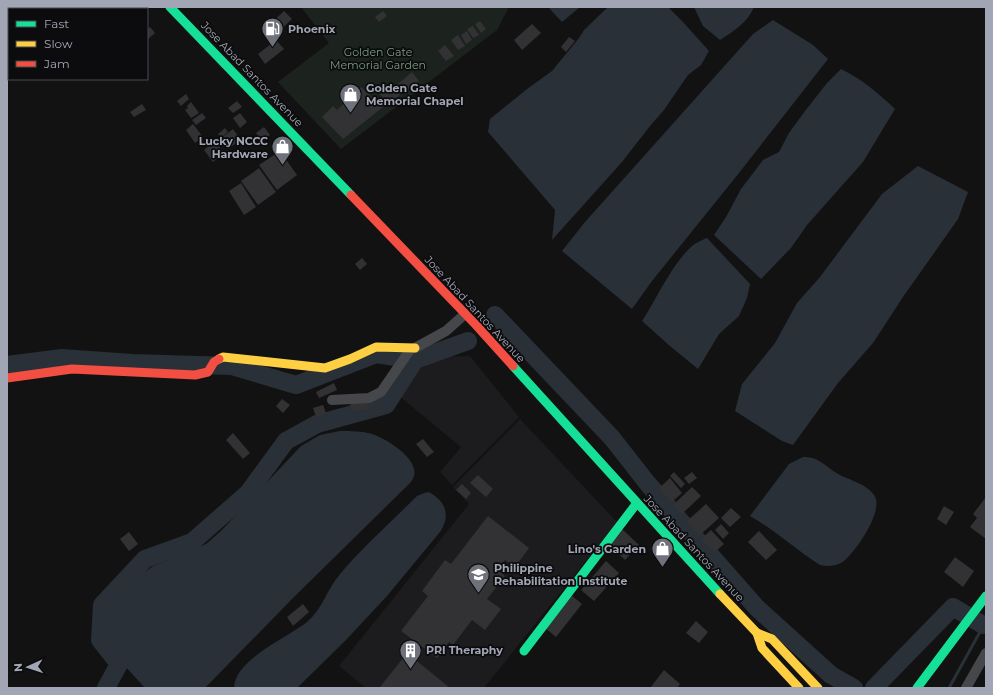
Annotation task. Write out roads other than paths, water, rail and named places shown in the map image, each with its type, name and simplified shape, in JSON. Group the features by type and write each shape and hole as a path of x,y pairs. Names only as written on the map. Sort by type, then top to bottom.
{"main road":[{"name":"Jose Abad Santos Avenue","path":"170,7 465,314 757,633 762,648 799,688"},
{"path":"7,378 72,369 195,375 208,372 214,362 223,357 325,368 376,347 412,349"},
{"path":"524,651 637,503"},
{"path":"917,688 939,661 986,596"},
{"name":"Jose Abad Santos Avenue","path":"757,633 772,639 818,688"}],"street":[{"path":"332,400 369,398 381,392 412,349 446,331 465,314"},
{"path":"966,688 986,654"}],"waterway":[{"path":"495,315 612,438 648,484 757,608 831,675 854,688"},
{"path":"7,365 62,358 132,363 232,366 296,385 376,354 415,360 468,341"},
{"path":"106,688 119,664 100,640 102,605 145,559 192,542 248,493 286,441 317,424 386,405 415,360"},
{"path":"874,688 953,607 983,625"},
{"path":"949,688 986,621"}],"place":[{"name":"Phoenix","path":"273,48"},
{"name":"Golden Gate Memorial Chapel","path":"350,114"},
{"name":"Lucky NCCC Hardware","path":"283,166"},
{"name":"Lino's Garden","path":"662,568"},
{"name":"Philippine Rehabilitation Institute","path":"478,594"},
{"name":"PRI Theraphy","path":"411,670"}],"park label":[{"name":"Golden Gate Memorial Garden","path":"378,58"}]}
